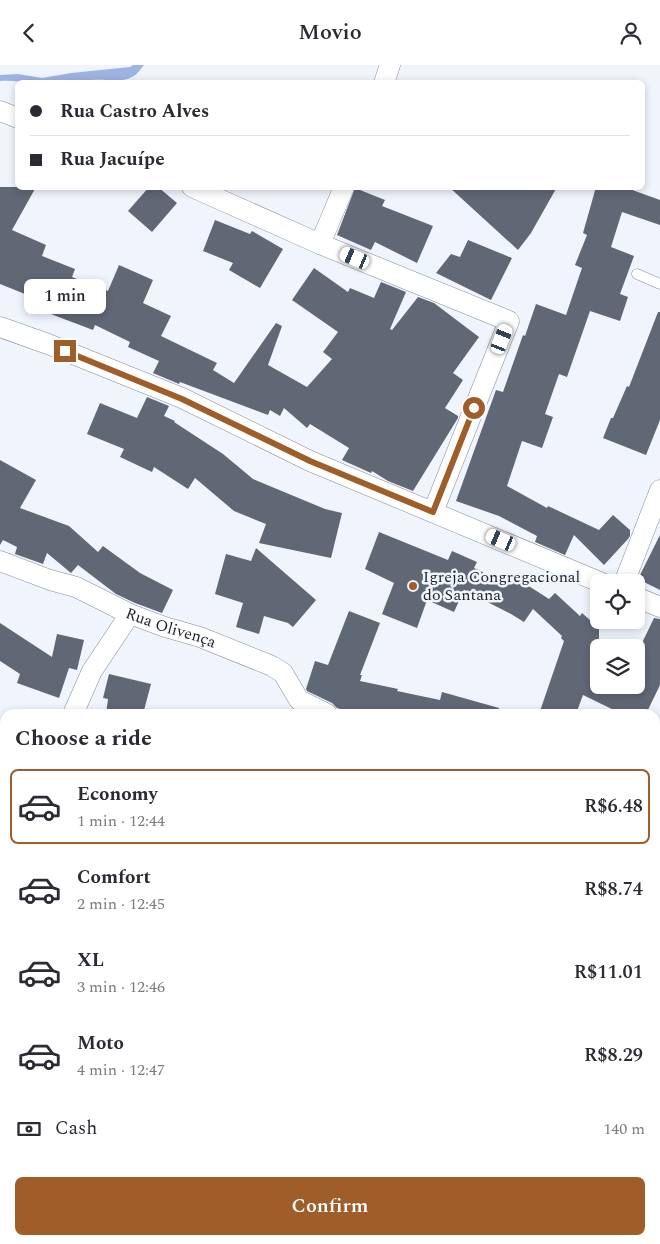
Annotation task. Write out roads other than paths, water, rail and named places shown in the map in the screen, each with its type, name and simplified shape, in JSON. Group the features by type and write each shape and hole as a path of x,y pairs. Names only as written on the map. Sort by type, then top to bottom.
{"street":[{"path":"385,80 390,65"},
{"path":"0,111 15,117"},
{"path":"199,190 320,244 509,321 433,512"},
{"path":"320,244 343,190"},
{"path":"0,327 48,344 182,399 310,461 590,578"},
{"path":"627,574 660,490"},
{"name":"Rua Olivença","path":"0,561 50,580 76,587 130,614 200,637 272,667 283,673 300,699 318,709"},
{"path":"645,601 660,607"},
{"path":"74,709 92,671 130,614"}],"lane":[{"path":"637,274 660,284"}],"water":[{"path":"133,65 144,65 135,75 121,80 0,81 0,75 18,74 42,78 130,67"}],"place":[{"name":"Igreja Congregacional do Santana","path":"413,586"}]}
